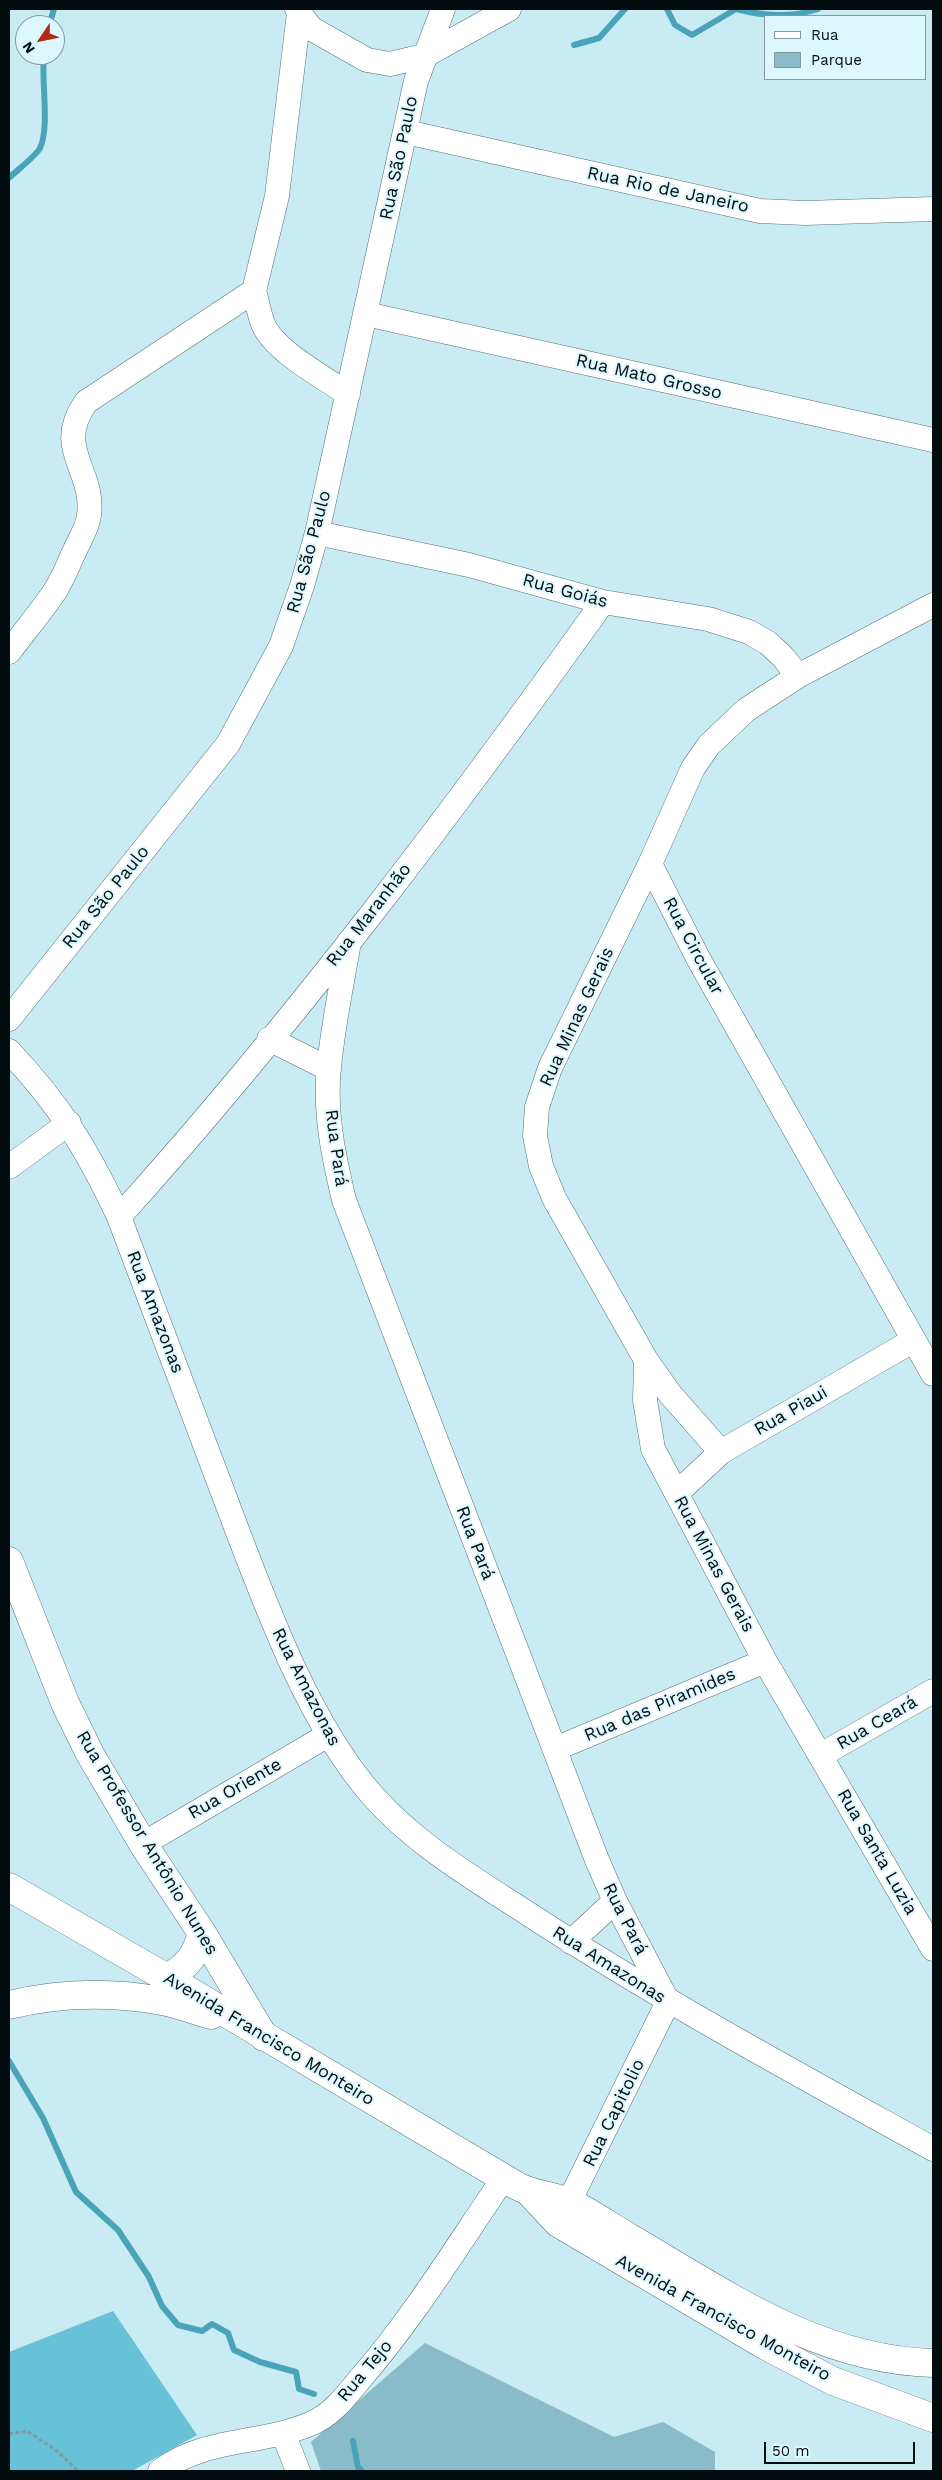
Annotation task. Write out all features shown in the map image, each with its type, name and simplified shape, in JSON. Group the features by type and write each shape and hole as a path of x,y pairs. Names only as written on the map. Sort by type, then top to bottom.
{"main road":[{"name":"Rua Professor Antônio Nunes","path":"9,1561 65,1703 90,1754 143,1844 202,1932 256,2032"},
{"name":"Avenida Francisco Monteiro","path":"9,1888 168,1978 503,2179 564,2213 766,2346 825,2376 933,2418"},
{"path":"168,1978 192,1960 202,1932"},
{"path":"9,2005 35,1998 84,1995 163,2001 256,2032"},
{"name":"Avenida Francisco Monteiro","path":"564,2213 779,2324 834,2346 874,2357 906,2362 933,2363"}],"street":[{"name":"Rua São Paulo","path":"9,1019 228,744 281,646 302,586 317,532 416,81 443,9"},
{"path":"298,11 312,29 367,60 390,64 424,56 509,9"},
{"path":"298,11 277,196 254,291 263,325 270,336 284,349 348,394"},
{"name":"Rua Rio de Janeiro","path":"406,132 760,211 805,213 933,209"},
{"path":"9,652 56,590 86,527 90,514 88,495 74,449 72,435 78,413 86,402 254,291"},
{"name":"Rua Mato Grosso","path":"366,314 933,440"},
{"name":"Rua Goiás","path":"317,532 469,565 603,602 708,619 749,632 768,643 783,657 798,676"},
{"name":"Rua Maranhão","path":"120,1217 192,1136 348,942 490,759 603,602"},
{"path":"650,864 693,768 709,745 746,710 798,676 933,605"},
{"name":"Rua Circular","path":"650,864 698,958 933,1374"},
{"name":"Rua Minas Gerais","path":"650,864 550,1068 536,1108 535,1136 541,1166 554,1198 646,1360 670,1394 721,1452"},
{"name":"Rua Pará","path":"348,942 329,1069 330,1131 334,1161 344,1200 614,1901 668,2002"},
{"path":"269,1039 329,1069"},
{"name":"Rua Amazonas","path":"9,1051 36,1080 69,1123 96,1168 120,1217 270,1616 328,1735 372,1794 410,1832 464,1872 571,1942 668,2002 933,2149"},
{"path":"9,1167 69,1123"},
{"name":"Rua Piaui","path":"677,1493 721,1452 914,1340"},
{"name":"Rua Minas Gerais","path":"646,1360 645,1400 653,1449 765,1661 821,1755"},
{"name":"Rua das Piramides","path":"555,1750 765,1661"},
{"name":"Rua Ceará","path":"821,1755 933,1690"},
{"name":"Rua Oriente","path":"143,1844 328,1735"},
{"name":"Rua Santa Luzia","path":"821,1755 933,1949"},
{"path":"571,1942 614,1901"},
{"name":"Rua Capitolio","path":"564,2213 668,2002"},
{"name":"Rua Tejo","path":"160,2471 184,2456 209,2448 283,2433 323,2418 340,2402 382,2354 503,2179"},
{"path":"283,2433 298,2471"}],"path":[{"path":"9,2434 27,2431 57,2451 78,2471"}],"green space":[{"path":"425,2343 614,2437 663,2422 715,2452 715,2471 321,2471 311,2442"}],"shaded area":[{"path":"113,2311 197,2435 132,2471 9,2471 9,2352"}],"waterway":[{"path":"52,15 54,9"},
{"path":"574,45 599,38 625,9"},
{"path":"667,9 675,25 692,35 736,9 777,15 797,14 818,9"},
{"path":"9,178 38,151 43,139 45,116 43,65"},
{"path":"9,2061 43,2118 76,2192 118,2230 149,2277 162,2306 178,2325 202,2331 212,2324 228,2333 234,2350 260,2362 296,2372 299,2389 314,2394"},
{"path":"353,2441 358,2467 362,2471"}]}
